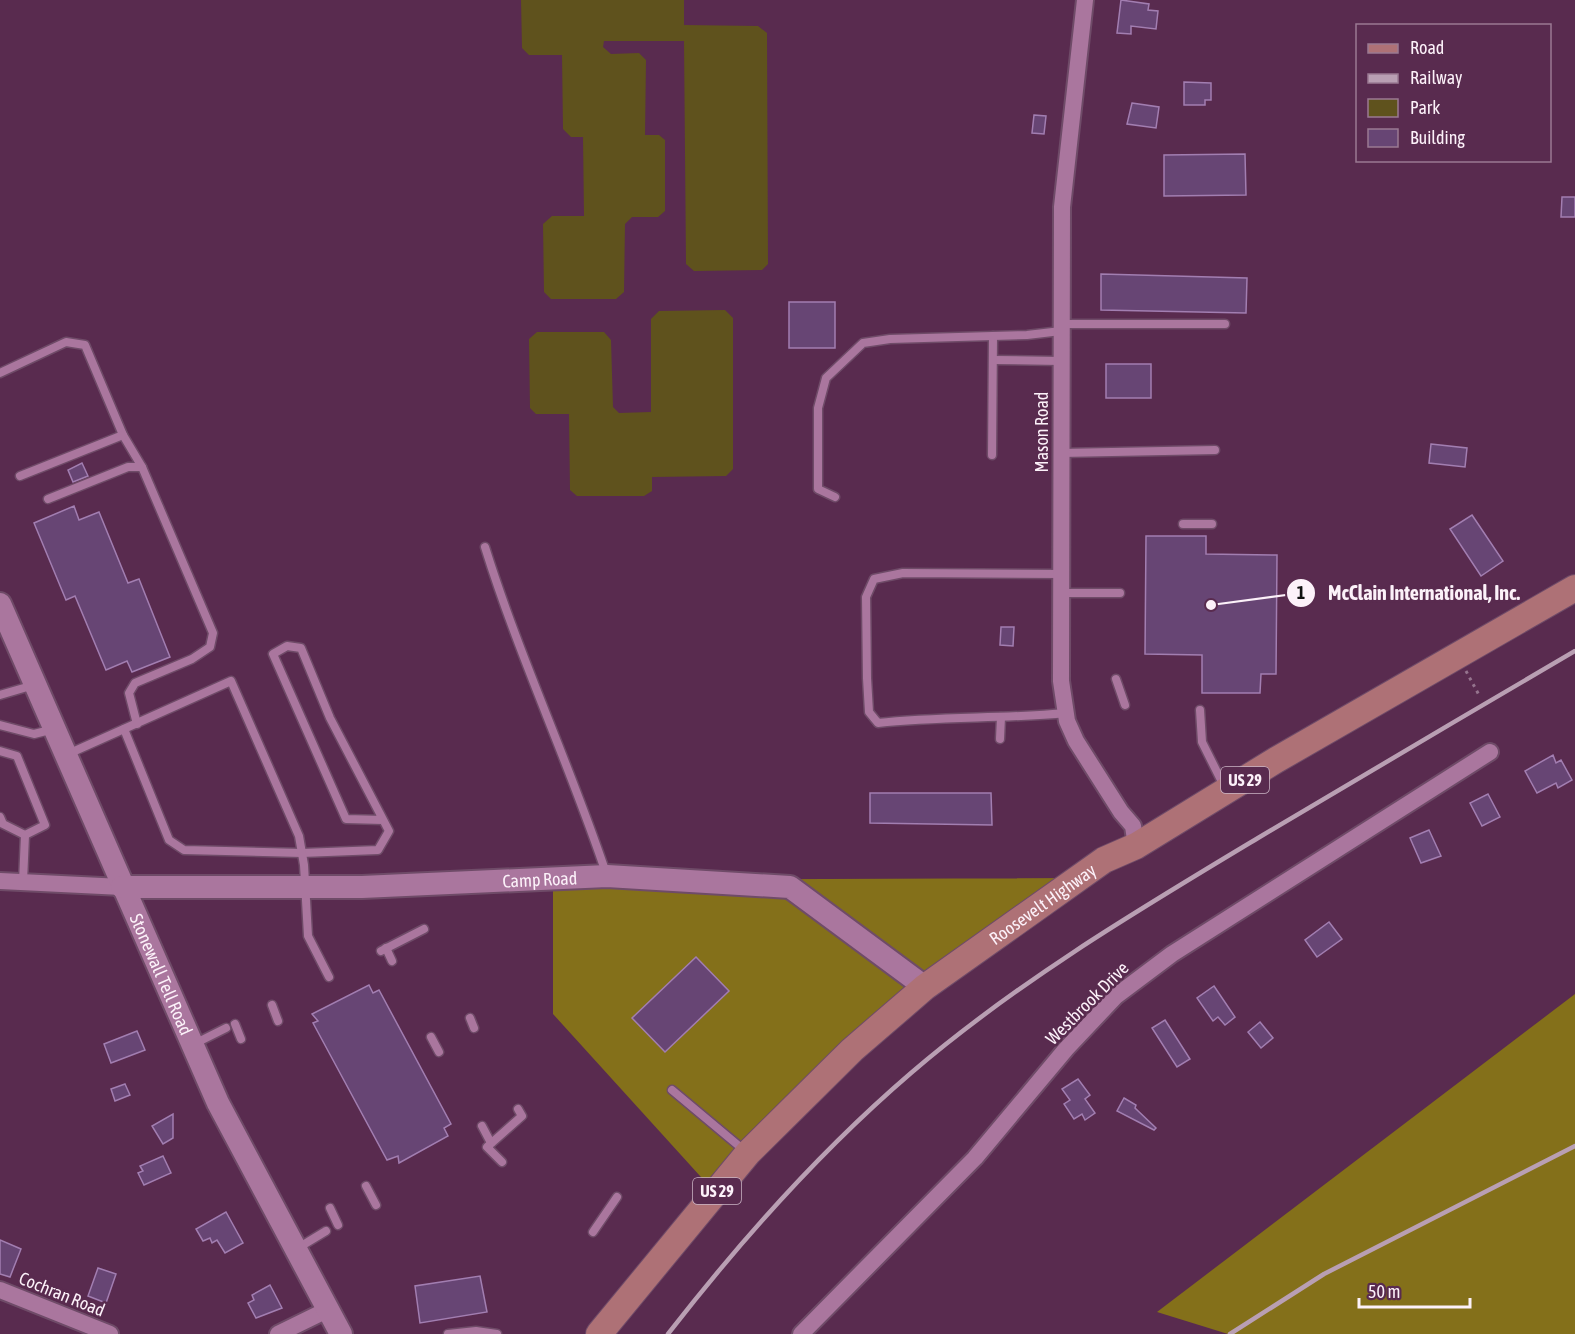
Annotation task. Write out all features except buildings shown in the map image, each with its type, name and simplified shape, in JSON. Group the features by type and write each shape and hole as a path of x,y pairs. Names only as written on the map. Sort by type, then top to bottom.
{"main road":[{"name":"Roosevelt Highway","path":"599,1334 748,1153 852,1050 925,987 1104,860 1136,846 1575,588"}],"street":[{"name":"Mason Road","path":"1085,0 1062,207 1061,681 1066,713 1076,741 1121,812 1133,826 1136,846"},
{"name":"Stonewall Tell Road","path":"0,604 218,1103 341,1334"},
{"name":"Westbrook Drive","path":"801,1334 975,1158 1066,1049 1116,996 1173,954 1490,752"},
{"name":"Camp Road","path":"122,887 306,887 607,876 790,887 925,987"},
{"path":"0,881 122,887"},
{"name":"Cochran Road","path":"0,1290 110,1334"},
{"path":"278,1334 329,1309"}],"lane":[{"path":"835,497 818,489 818,408 826,378 863,343 890,339 993,336 1061,327 1225,324"},
{"path":"992,454 993,336"},
{"path":"0,373 66,342 85,345 123,435 142,467 213,633 210,648 192,659 135,682 129,693 137,724"},
{"path":"994,360 1061,361"},
{"path":"20,476 123,435"},
{"path":"1061,453 1215,450"},
{"path":"48,499 128,467 142,467"},
{"path":"1184,524 1212,524"},
{"path":"485,548 531,678 582,802 607,876"},
{"path":"1061,574 903,573 887,574 874,579 866,597 867,678 869,712 878,723 920,718 1066,713"},
{"path":"1061,593 1120,593"},
{"path":"124,729 170,840 184,850 302,853 378,850 389,831 330,718 301,648 287,646 273,654 346,819 383,820"},
{"path":"1116,679 1125,705"},
{"path":"65,755 231,681 299,836 306,887 308,936 329,977"},
{"path":"0,695 35,685"},
{"path":"1200,710 1202,742 1227,791"},
{"path":"1000,717 1000,739"},
{"path":"0,725 34,734 54,729"},
{"path":"0,751 16,756 45,825 25,835"},
{"path":"0,817 3,824 25,835"},
{"path":"22,882 25,835"},
{"path":"392,962 383,950 424,929"},
{"path":"272,1005 278,1021"},
{"path":"470,1018 474,1028"},
{"path":"192,1045 231,1026 241,1039"},
{"path":"431,1037 439,1052"},
{"path":"672,1090 748,1153"},
{"path":"502,1162 487,1147 522,1116 518,1109"},
{"path":"482,1126 491,1143"},
{"path":"366,1186 376,1205"},
{"path":"593,1232 617,1197"},
{"path":"330,1208 338,1225"},
{"path":"297,1249 326,1232"},
{"path":"448,1334 476,1331 496,1334"}],"path":[{"path":"1458,657 1479,695"}],"green space":[{"path":"521,0 684,0 684,25 758,26 767,33 768,264 762,270 694,271 686,264 684,41 604,41 603,47 611,54 639,53 646,60 645,135 659,135 665,140 665,211 658,217 632,217 625,224 624,292 616,299 551,299 544,292 543,224 552,216 584,216 583,137 571,137 563,129 562,55 529,55 522,48"},
{"path":"725,310 733,318 733,469 726,476 652,477 652,491 644,496 577,496 570,490 569,414 536,414 530,408 529,339 537,332 604,332 611,340 613,407 619,413 651,412 651,319 659,311"}],"shaded area":[{"path":"1092,878 912,1001 720,1198 553,1014 553,880"},
{"path":"1575,994 1575,1334 1228,1334 1157,1312"}],"railway":[{"path":"668,1334 753,1231 813,1165 911,1073 993,1008 1079,948 1168,892 1575,651"},
{"path":"1230,1334 1324,1274 1575,1146"}],"place":[{"name":"McClain International, Inc.","path":"1211,605"}]}
